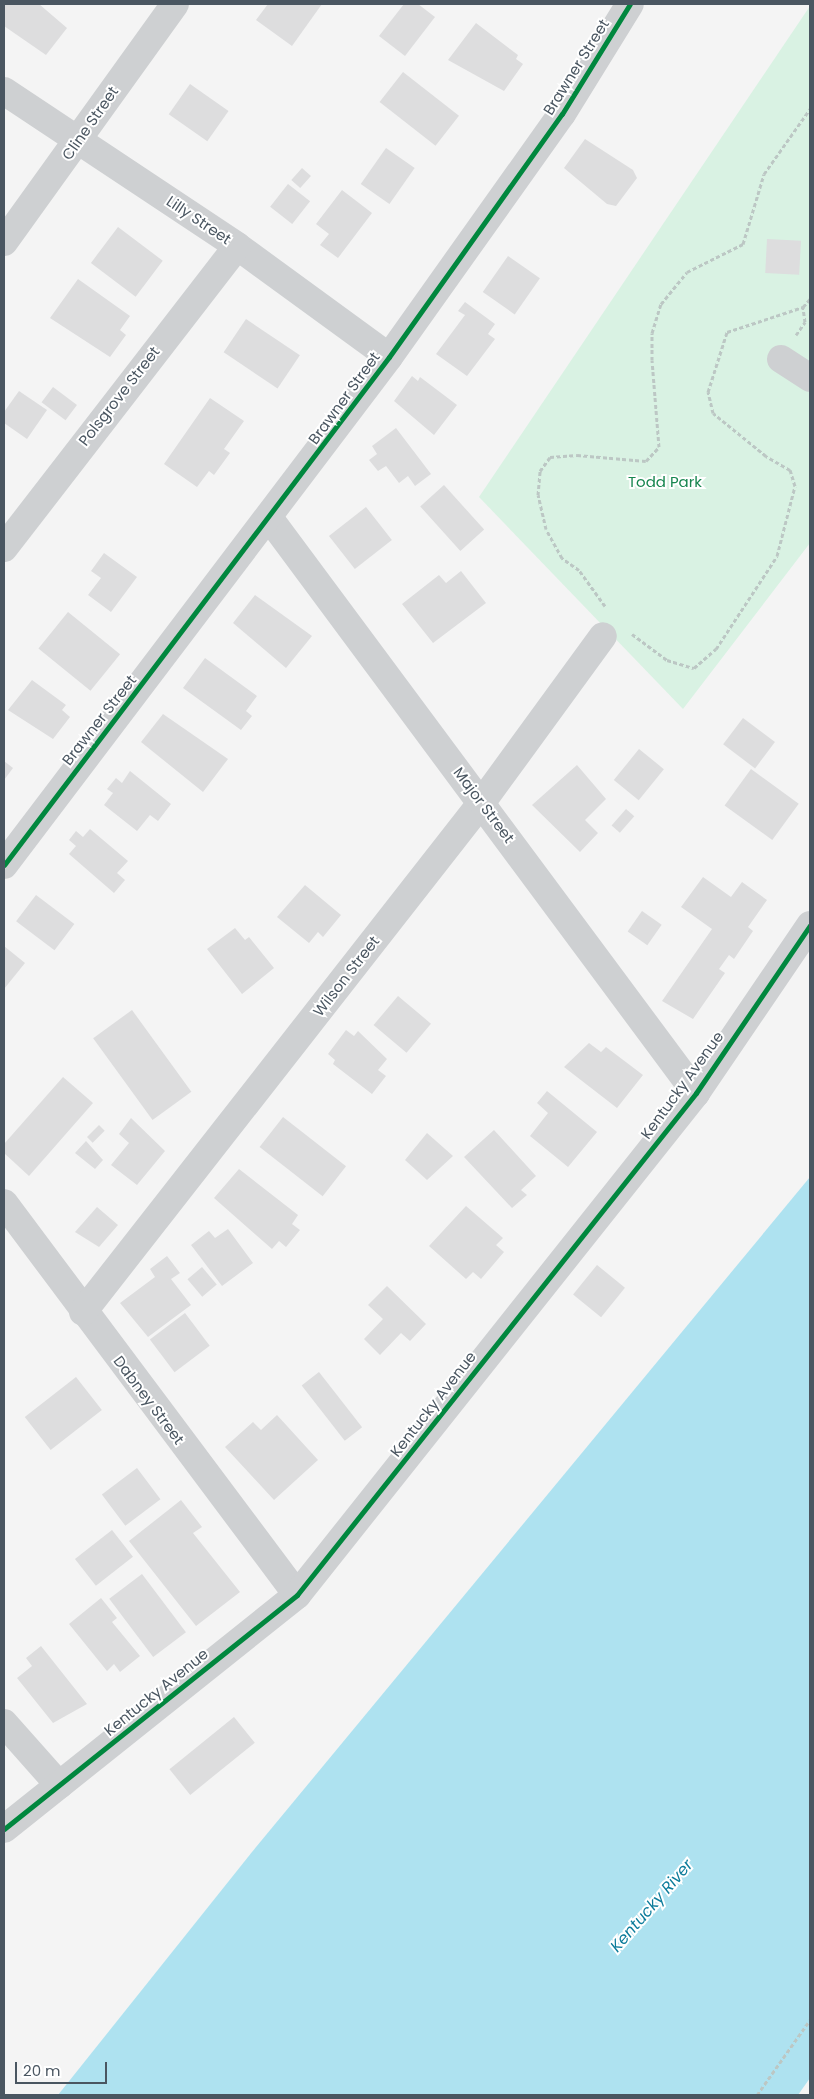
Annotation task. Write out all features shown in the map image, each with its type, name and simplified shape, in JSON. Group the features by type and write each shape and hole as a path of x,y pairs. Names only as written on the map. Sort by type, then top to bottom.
{"street":[{"name":"Cline Street","path":"4,242 175,4"},
{"name":"Brawner Street","path":"4,864 270,519 389,357 562,114 630,4"},
{"name":"Lilly Street","path":"4,91 77,142 237,246 389,357"},
{"name":"Polsgrove Street","path":"4,548 237,246"},
{"path":"781,359 810,378"},
{"name":"Major Street","path":"270,519 482,802 696,1093"},
{"name":"Wilson Street","path":"83,1312 482,802 612,626"},
{"name":"Kentucky Avenue","path":"4,1829 297,1595 696,1093 810,925"},
{"name":"Dabney Street","path":"8,1218 83,1312 297,1595"},
{"path":"4,1723 59,1785"}],"path":[{"path":"810,109 764,174 743,244 688,272 661,304 652,333 658,447 646,461 577,455 550,457 540,471 538,495 546,530 562,558 579,570 612,626 667,660 694,668 716,649 766,576 777,556 795,486 790,470 766,456 713,413 708,392 727,332 803,307 810,298"},
{"path":"758,2095 810,2020"}],"green space":[{"name":"Todd Park","path":"810,6 810,543 683,709 479,497"}],"water":[{"name":"Kentucky River","path":"810,1177 810,2078 798,2095 58,2095 252,1852"}],"building":[{"path":"4,4 39,4 67,28 46,55 4,26"},
{"path":"268,4 322,4 292,46 256,20"},
{"path":"404,4 418,4 435,17 405,56 379,36"},
{"path":"476,23 518,55 516,59 523,64 504,91 448,60"},
{"path":"403,72 459,116 436,146 380,102"},
{"path":"190,84 229,111 207,141 169,114"},
{"path":"585,139 633,170 637,178 616,206 607,204 564,168"},
{"path":"386,148 415,168 389,204 361,184"},
{"path":"302,168 311,176 300,188 291,180"},
{"path":"288,184 310,201 292,224 270,207"},
{"path":"342,190 372,213 338,258 320,245 329,234 316,224"},
{"path":"118,227 163,261 136,297 91,263"},
{"path":"767,239 801,241 799,275 765,273"},
{"path":"508,256 540,278 515,314 483,292"},
{"path":"78,279 130,316 120,330 126,335 110,357 50,318"},
{"path":"465,302 495,324 488,334 495,339 467,376 436,354 465,315 458,311"},
{"path":"246,319 300,355 278,389 224,352"},
{"path":"412,376 418,381 420,377 457,405 434,435 394,401"},
{"path":"53,387 77,405 66,420 42,402"},
{"path":"19,391 47,410 27,439 4,423 4,412"},
{"path":"210,398 244,421 224,449 230,453 214,475 209,471 197,487 164,464"},
{"path":"396,428 431,474 415,486 408,476 399,483 386,466 378,471 369,460 377,454 372,446"},
{"path":"444,485 484,530 460,551 420,506"},
{"path":"366,507 392,540 355,569 329,536"},
{"path":"104,553 137,577 111,612 88,595 101,578 91,571"},
{"path":"461,571 486,603 433,643 402,604 439,575 446,583"},
{"path":"255,595 312,636 286,668 233,623"},
{"path":"68,612 120,654 90,691 38,649"},
{"path":"205,658 257,696 246,711 252,716 241,730 183,688"},
{"path":"32,680 66,705 62,710 70,717 53,739 8,710"},
{"path":"163,714 228,759 203,792 141,742"},
{"path":"743,718 775,742 755,768 723,744"},
{"path":"639,749 664,769 639,800 614,780"},
{"path":"4,761 13,768 4,780"},
{"path":"577,765 606,799 585,820 598,833 580,852 532,805"},
{"path":"751,769 799,804 772,840 725,805"},
{"path":"130,771 171,804 158,821 150,815 137,831 104,805 113,793 107,789 116,778 122,783"},
{"path":"626,809 634,816 620,833 612,826"},
{"path":"90,829 128,861 117,873 125,880 114,893 69,854 76,846 69,840 76,831 83,837"},
{"path":"703,877 731,897 742,882 767,900 748,927 753,931 734,959 729,955 719,969 725,973 693,1019 662,1001 712,929 681,907"},
{"path":"305,885 341,915 323,937 318,932 309,943 277,917"},
{"path":"36,895 74,924 54,950 16,921"},
{"path":"642,911 662,925 647,945 628,931"},
{"path":"235,928 245,940 249,937 274,968 242,994 207,949"},
{"path":"4,946 25,963 4,989"},
{"path":"398,996 431,1024 407,1053 374,1025"},
{"path":"132,1010 191,1092 153,1120 93,1038"},
{"path":"346,1030 354,1036 358,1031 387,1059 378,1070 386,1076 372,1094 333,1064 335,1060 328,1054"},
{"path":"589,1043 601,1052 606,1047 643,1075 617,1108 564,1067"},
{"path":"63,1077 93,1103 29,1176 4,1153 4,1144"},
{"path":"547,1091 597,1132 568,1167 530,1136 548,1113 537,1103"},
{"path":"283,1117 346,1166 323,1196 260,1147"},
{"path":"131,1118 165,1151 137,1185 111,1165 129,1143 119,1134"},
{"path":"99,1125 105,1131 93,1143 87,1137"},
{"path":"494,1130 536,1176 521,1190 527,1195 512,1208 464,1157"},
{"path":"427,1133 453,1156 427,1180 405,1160"},
{"path":"86,1141 103,1160 95,1169 75,1153"},
{"path":"239,1169 298,1215 292,1224 300,1230 286,1247 279,1241 272,1249 214,1198"},
{"path":"466,1206 503,1238 496,1245 504,1252 481,1279 473,1272 466,1279 429,1246"},
{"path":"97,1207 118,1225 99,1247 75,1232"},
{"path":"228,1229 253,1263 222,1286 191,1245 209,1231 215,1238"},
{"path":"167,1256 180,1273 171,1279 191,1305 148,1337 120,1303 155,1277 150,1269"},
{"path":"597,1265 625,1288 601,1317 573,1295"},
{"path":"202,1267 217,1285 202,1297 187,1279"},
{"path":"387,1286 426,1324 410,1341 401,1333 380,1355 364,1339 383,1319 368,1305"},
{"path":"185,1313 210,1346 175,1372 150,1339"},
{"path":"319,1372 362,1427 345,1441 302,1386"},
{"path":"76,1377 102,1410 51,1450 25,1417"},
{"path":"277,1415 318,1460 274,1500 225,1447 253,1422 261,1430"},
{"path":"137,1468 160,1499 125,1526 102,1494"},
{"path":"181,1500 202,1527 193,1533 240,1592 196,1626 129,1541"},
{"path":"112,1530 133,1557 96,1586 75,1559"},
{"path":"142,1574 186,1632 153,1657 109,1599"},
{"path":"101,1598 117,1618 112,1622 140,1656 120,1672 114,1664 107,1671 69,1624"},
{"path":"41,1646 87,1704 53,1723 17,1678 32,1666 26,1658"},
{"path":"234,1717 255,1743 190,1795 169,1769"}],"cycle path":[{"path":"4,865 389,357 562,114 630,4"},
{"path":"4,1829 297,1595 696,1093 810,925"}]}
